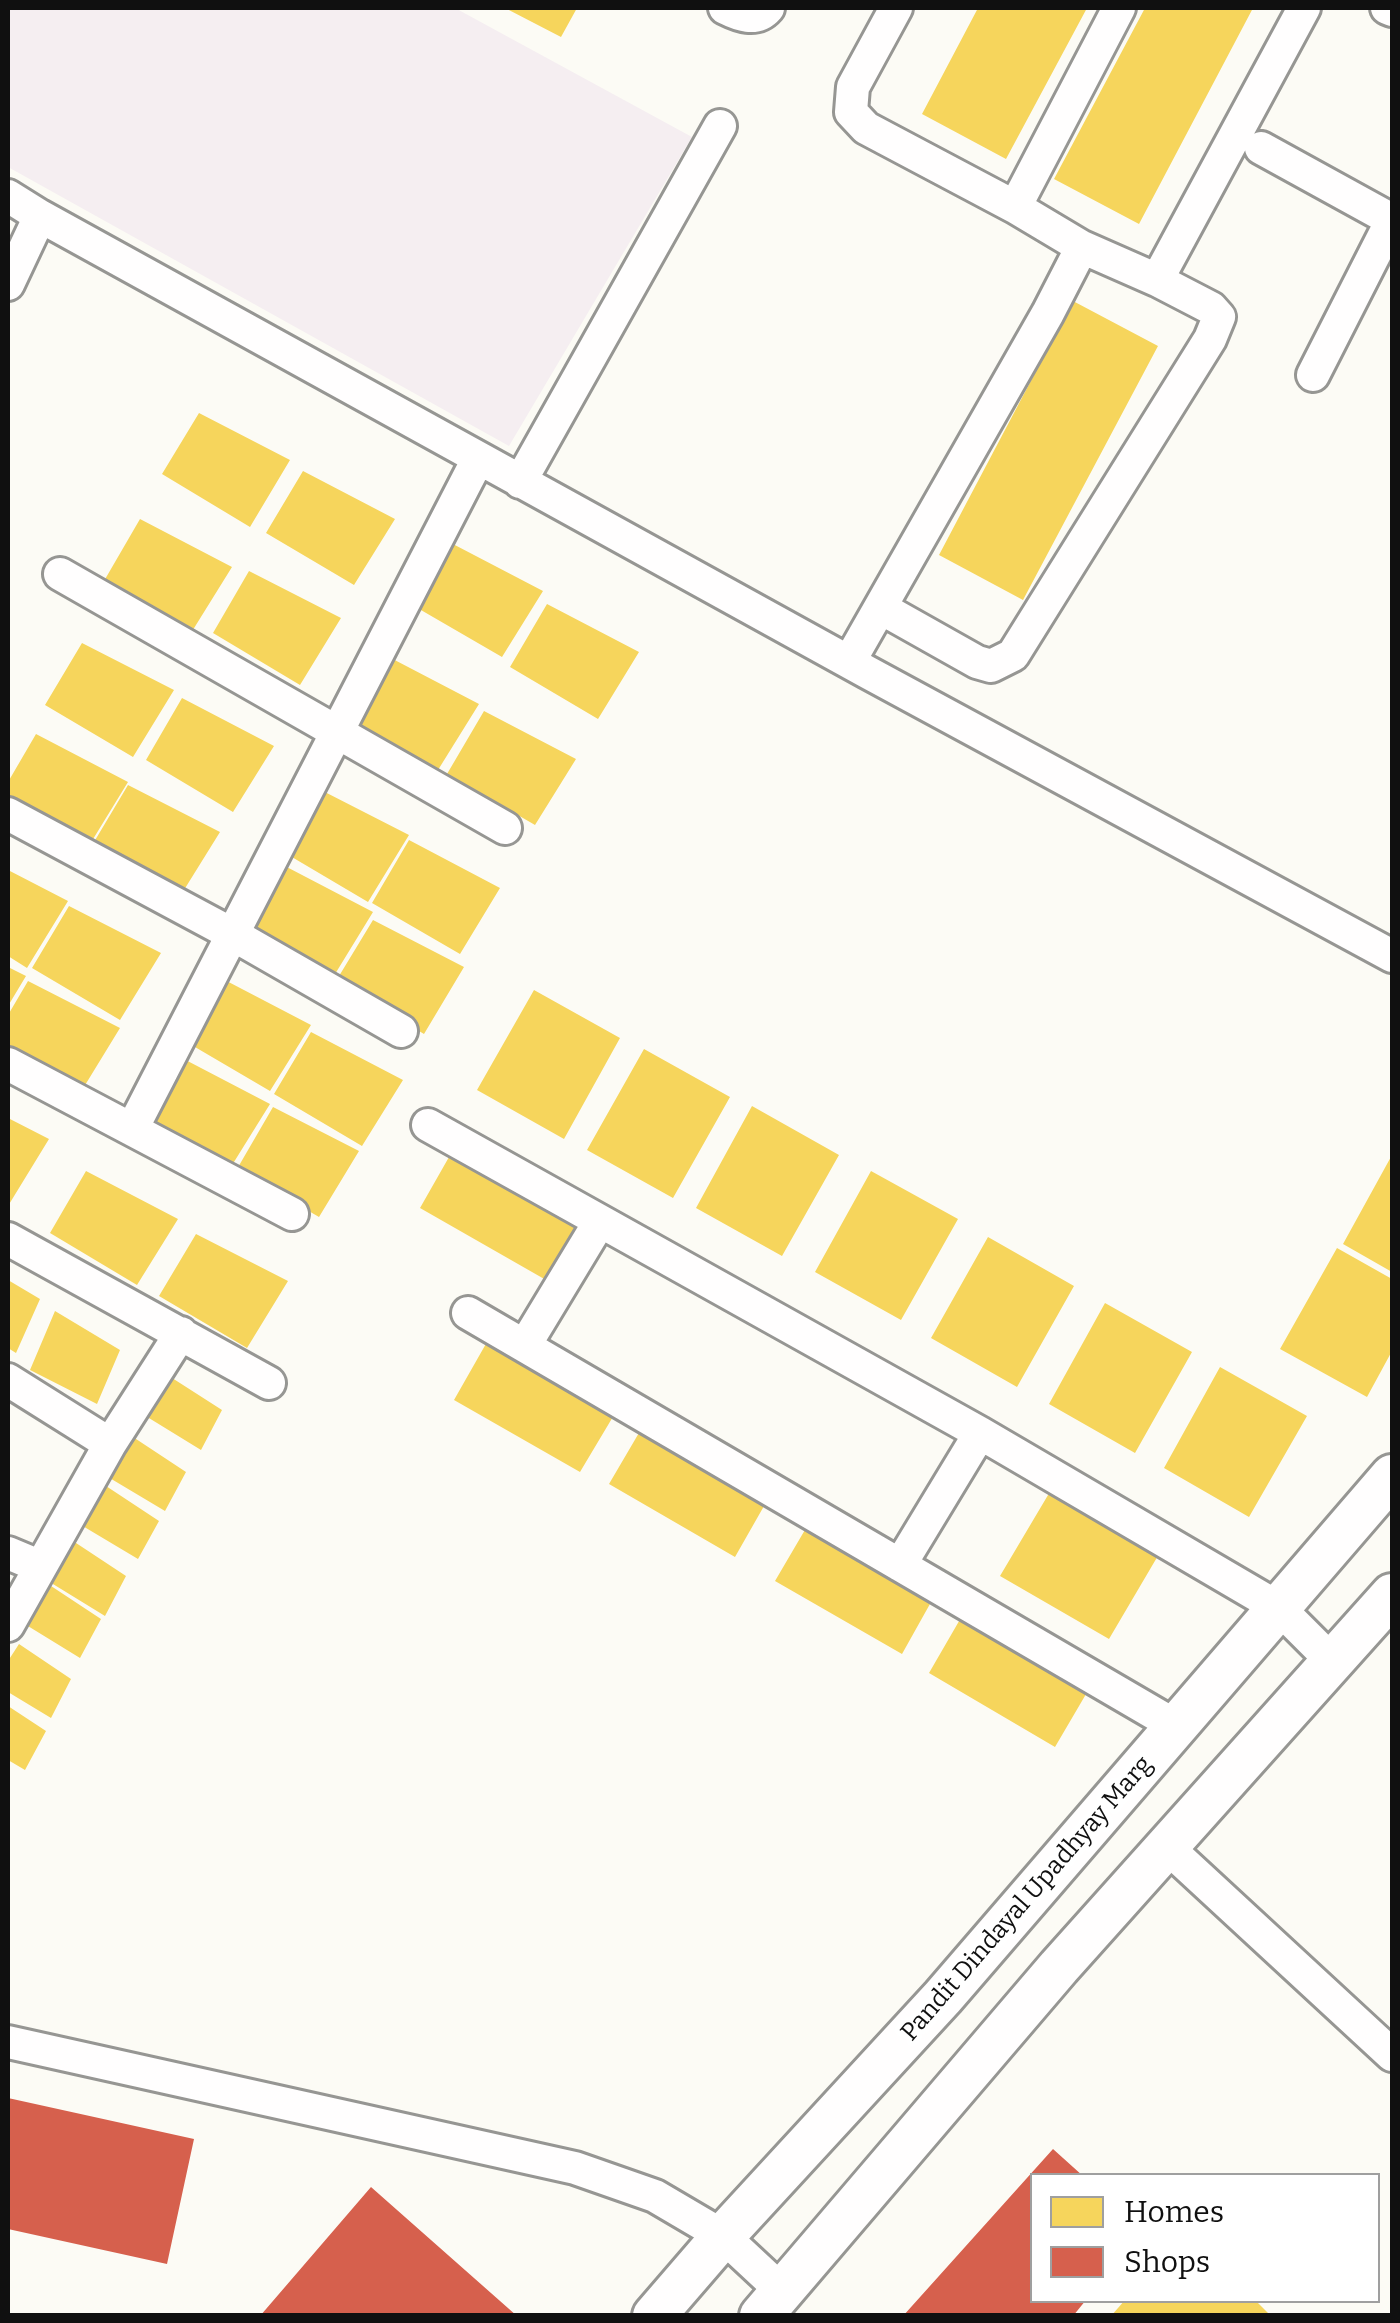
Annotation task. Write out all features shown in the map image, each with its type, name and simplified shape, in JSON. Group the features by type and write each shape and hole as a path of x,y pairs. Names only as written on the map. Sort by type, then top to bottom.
{"street":[{"path":"725,8 751,17 768,8"},
{"path":"881,608 977,662 991,666 1013,655 1210,339 1219,317 1211,308 1082,247 866,128 851,112 853,87 896,8"},
{"path":"1015,207 1118,8"},
{"path":"1157,280 1304,8"},
{"path":"520,482 720,126"},
{"path":"1261,148 1392,220 1313,375"},
{"path":"8,196 520,482 1392,956"},
{"path":"8,284 40,216"},
{"path":"849,662 1082,247"},
{"path":"132,1129 478,458"},
{"path":"60,574 505,828"},
{"path":"8,814 401,1030"},
{"path":"8,1064 292,1214"},
{"path":"428,1125 980,1432 1279,1608 1333,1662"},
{"path":"525,1345 600,1220"},
{"path":"8,1238 269,1383"},
{"path":"468,1313 1176,1726"},
{"path":"8,1624 110,1444 181,1333"},
{"path":"8,1380 110,1444"},
{"path":"900,1565 980,1432"},
{"name":"Pandit Dindayal Upadhyay Marg","path":"654,2316 943,1998 1392,1476"},
{"path":"8,1553 40,1566"},
{"path":"8,2042 576,2168 655,2196 723,2236 772,2303 1059,1967 1392,1595"},
{"path":"1168,1848 1392,2055"}],"shaded area":[{"path":"8,8 455,8 692,137 509,446 8,167"}],"building: Homes":[{"path":"505,8 577,8 561,37"},
{"path":"978,8 1087,8 1006,159 922,114"},
{"path":"1145,8 1253,8 1139,224 1054,179"},
{"path":"1073,301 1158,346 1023,600 939,555"},
{"path":"199,413 290,460 250,527 162,474"},
{"path":"303,471 395,519 354,585 266,533"},
{"path":"140,519 232,567 191,633 104,581"},
{"path":"451,543 543,591 502,657 414,606"},
{"path":"249,571 341,618 300,685 213,633"},
{"path":"547,604 639,652 598,719 510,667"},
{"path":"82,643 174,690 133,757 45,705"},
{"path":"387,656 479,704 438,770 350,719"},
{"path":"182,698 274,746 233,812 146,760"},
{"path":"484,711 576,759 535,825 447,774"},
{"path":"36,734 128,782 87,849 8,802 8,782"},
{"path":"128,785 220,832 179,898 91,847"},
{"path":"317,788 409,835 368,902 280,850"},
{"path":"409,840 500,888 460,954 372,903"},
{"path":"281,864 373,912 332,979 244,927"},
{"path":"8,870 68,901 27,968 8,956"},
{"path":"69,906 161,953 120,1020 32,968"},
{"path":"373,920 464,967 424,1034 336,981"},
{"path":"8,967 26,976 8,1006"},
{"path":"219,977 311,1025 270,1091 183,1040"},
{"path":"28,981 120,1028 79,1095 8,1052 8,1015"},
{"path":"534,990 620,1038 564,1139 477,1090"},
{"path":"311,1032 403,1080 362,1146 274,1094"},
{"path":"644,1049 730,1097 673,1198 587,1150"},
{"path":"178,1056 270,1104 229,1170 141,1118"},
{"path":"752,1106 839,1155 782,1256 696,1208"},
{"path":"273,1107 359,1151 319,1217 237,1169"},
{"path":"8,1118 49,1139 8,1206"},
{"path":"453,1150 580,1222 546,1280 420,1208"},
{"path":"1392,1155 1392,1272 1343,1244"},
{"path":"86,1171 178,1219 137,1285 50,1233"},
{"path":"871,1171 958,1219 901,1320 815,1272"},
{"path":"196,1234 288,1281 247,1348 159,1296"},
{"path":"988,1237 1074,1286 1017,1387 931,1338"},
{"path":"1337,1248 1392,1279 1392,1351 1367,1397 1280,1349"},
{"path":"8,1280 40,1299 16,1353 8,1348"},
{"path":"1105,1303 1192,1352 1135,1453 1049,1404"},
{"path":"55,1311 120,1350 97,1404 30,1370"},
{"path":"487,1342 614,1415 580,1472 454,1400"},
{"path":"1220,1367 1307,1416 1249,1517 1164,1468"},
{"path":"169,1376 222,1410 201,1450 144,1415"},
{"path":"643,1426 768,1499 735,1557 609,1484"},
{"path":"133,1437 186,1472 165,1511 108,1477"},
{"path":"106,1486 159,1521 138,1559 81,1525"},
{"path":"1051,1490 1159,1554 1109,1639 1000,1576"},
{"path":"809,1523 935,1595 902,1654 775,1581"},
{"path":"73,1541 126,1576 105,1616 48,1581"},
{"path":"48,1584 101,1619 80,1658 23,1623"},
{"path":"962,1616 1089,1689 1055,1747 929,1673"},
{"path":"19,1644 71,1679 51,1718 8,1692 8,1661"},
{"path":"8,1706 46,1731 25,1770 8,1760"},
{"path":"1122,2303 1258,2303 1271,2316 1111,2316"}],"building: Shops":[{"path":"8,2098 194,2139 167,2264 8,2229"},
{"path":"1053,2149 1080,2173 1031,2173"},
{"path":"1030,2175 1030,2303 1084,2303 1073,2316 903,2316"},
{"path":"371,2187 517,2316 260,2316"}]}
